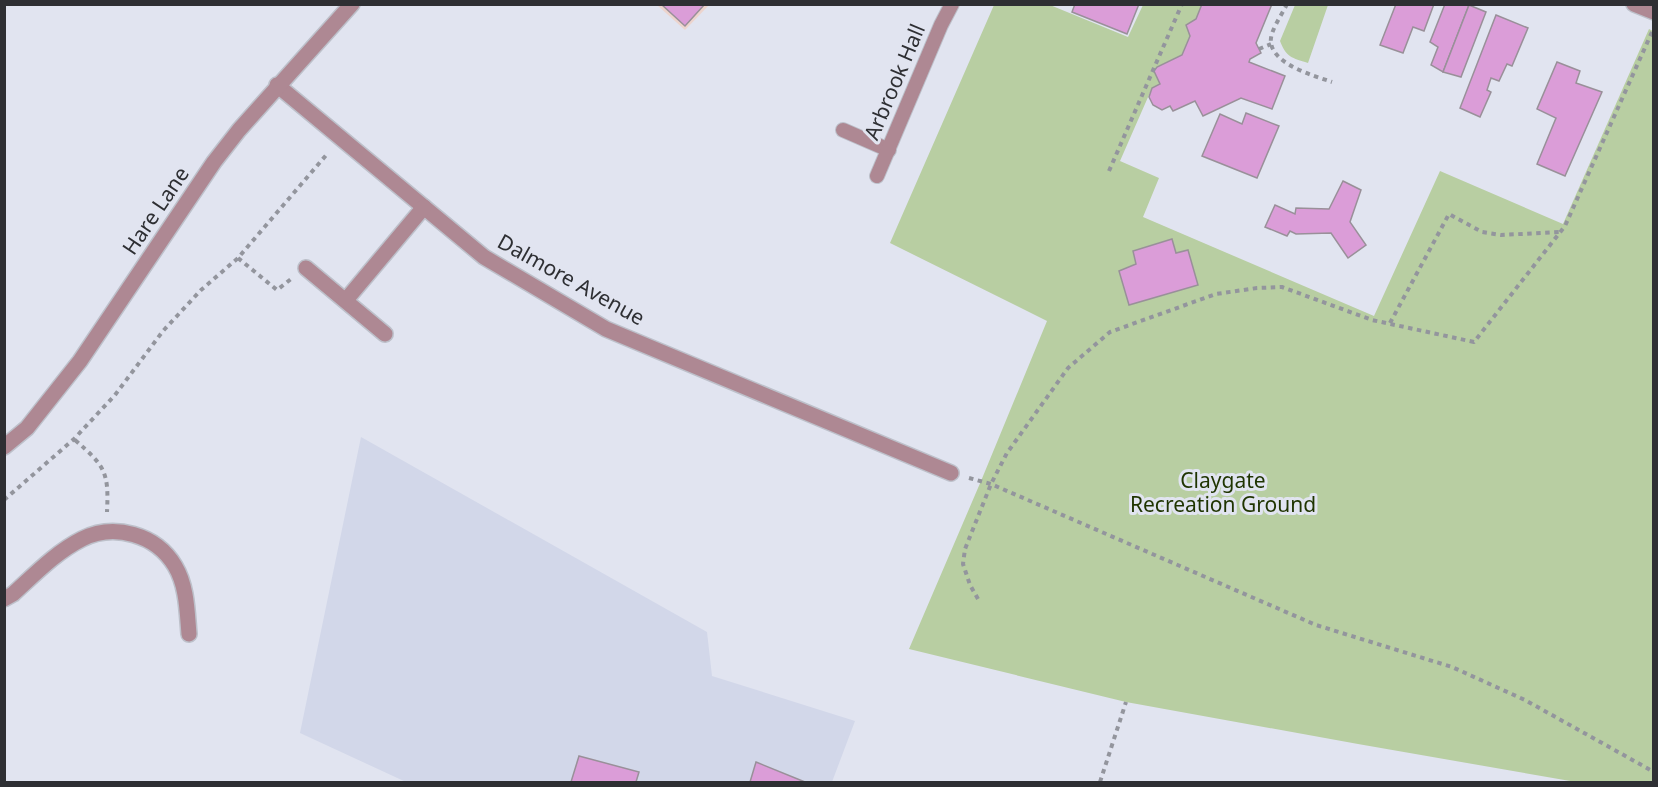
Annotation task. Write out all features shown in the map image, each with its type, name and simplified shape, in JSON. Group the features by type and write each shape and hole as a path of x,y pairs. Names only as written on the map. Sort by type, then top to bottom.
{"street":[{"name":"Hare Lane","path":"4,447 27,428 55,396 214,162 239,130 352,4"},
{"path":"1634,4 1653,12"},
{"name":"Dalmore Avenue","path":"277,86 484,256 606,329 951,473"},
{"path":"346,300 424,207"},
{"path":"306,268 385,334"},
{"path":"4,599 13,594 65,548 83,538 106,531 127,532 146,539 163,551 175,566 183,585 189,634"}],"lane":[{"name":"Arbrook Hall","path":"877,176 952,4"},
{"path":"843,130 889,150"}],"path":[{"path":"1109,171 1182,4"},
{"path":"1287,4 1273,34 1271,44 1278,57 1296,69 1332,82"},
{"path":"978,599 970,585 963,564 965,549 991,484 1007,453 1068,368 1110,332 1216,294 1282,287 1372,320 1474,342 1565,226 1653,28"},
{"path":"1259,49 1271,44"},
{"path":"4,500 75,439 115,395 163,331 201,290 238,258 340,138"},
{"path":"1390,323 1449,214 1482,232 1501,235 1560,232"},
{"path":"238,258 277,290 306,268"},
{"path":"75,439 105,470 108,493 106,531"},
{"path":"981,481 1316,625 1452,667 1525,700 1653,772"},
{"path":"1100,783 1126,702"}],"shaded area":[{"path":"657,5 709,5 685,30"},
{"path":"361,437 707,632 712,676 855,721 832,782 406,782 300,733"}],"green space":[{"name":"Claygate Recreation Ground","path":"994,5 1050,5 1128,37 1143,5 1202,5 1182,55 1157,67 1154,71 1160,84 1152,88 1120,161 1159,178 1143,217 1374,316 1440,171 1563,224 1649,29 1653,31 1653,782 1576,782 1358,744 1126,702 909,649 1047,321 890,243"},
{"path":"1295,5 1328,5 1308,63 1290,56 1280,41"}],"building":[{"path":"661,4 705,4 685,26"},
{"path":"1075,4 1139,4 1127,34 1072,12"},
{"path":"1202,4 1272,4 1256,43 1261,53 1249,62 1285,76 1272,109 1241,98 1203,116 1195,101 1173,111 1170,106 1162,110 1153,105 1149,97 1152,88 1160,84 1154,71 1157,67 1182,55 1190,36 1186,25 1196,19"},
{"path":"1396,4 1434,4 1424,31 1413,27 1403,53 1380,45"},
{"path":"1445,4 1469,5 1443,72 1431,65 1438,47 1430,42"},
{"path":"1469,5 1486,12 1461,77 1443,72"},
{"path":"1496,15 1528,28 1512,66 1507,64 1499,81 1491,78 1487,90 1491,92 1480,117 1460,108"},
{"path":"1557,62 1580,71 1576,83 1602,92 1565,176 1537,164 1556,118 1537,109"},
{"path":"1246,113 1279,126 1257,178 1202,156 1220,114 1242,124"},
{"path":"1343,181 1361,190 1350,222 1366,245 1348,258 1331,233 1296,234 1290,231 1287,236 1265,227 1275,205 1295,214 1296,208 1329,209"},
{"path":"1172,239 1176,253 1188,250 1198,285 1129,305 1119,271 1136,264 1133,251"},
{"path":"579,756 639,772 636,782 571,782"},
{"path":"756,762 805,782 750,782"}]}
